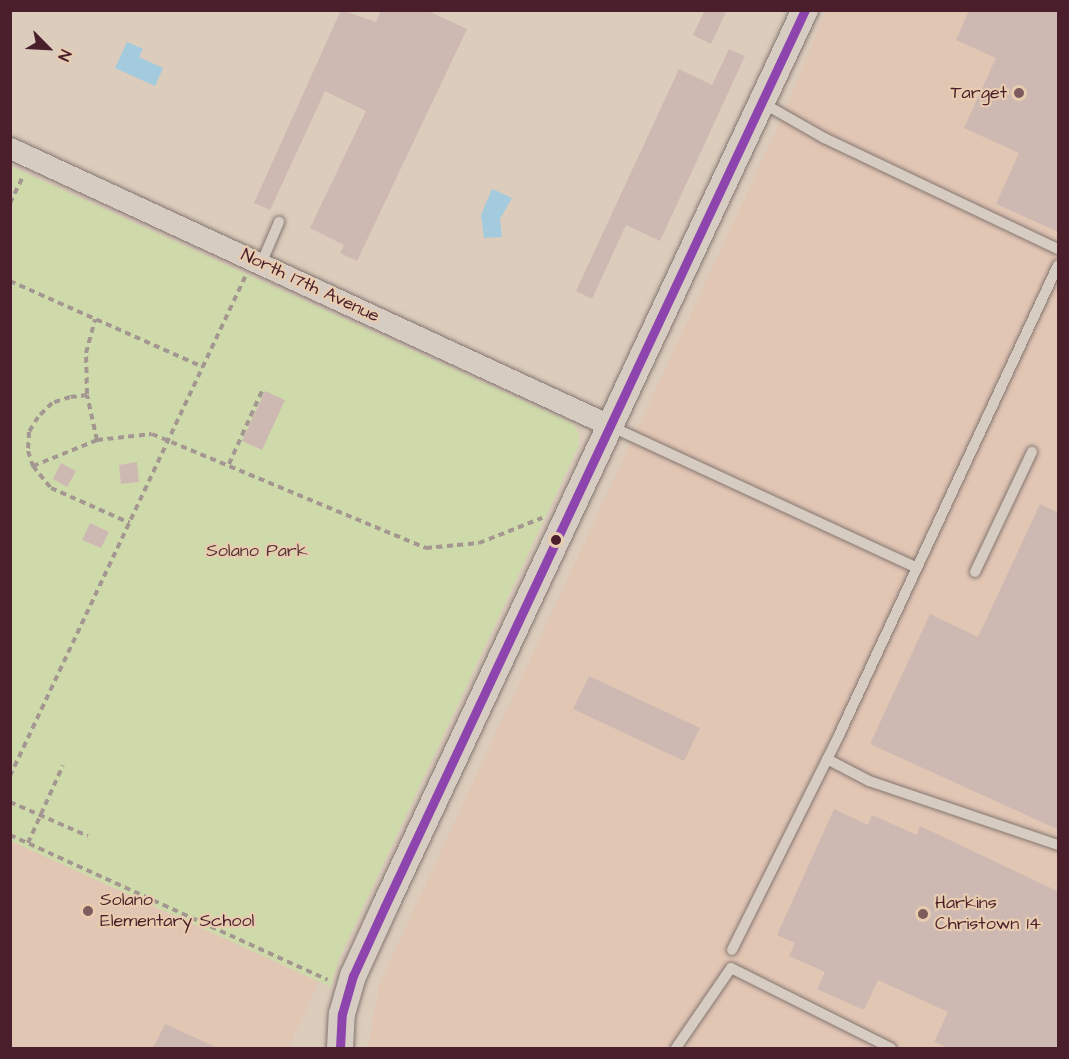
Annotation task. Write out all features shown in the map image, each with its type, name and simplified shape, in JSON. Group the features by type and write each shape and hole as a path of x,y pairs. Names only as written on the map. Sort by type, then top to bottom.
{"street":[{"path":"340,1048 342,1014 353,976 805,10"},
{"name":"North 17th Avenue","path":"10,148 253,270 609,425"}],"lane":[{"path":"761,102 824,138 1059,249"},
{"path":"253,270 279,222"},
{"path":"732,950 827,759 1059,266"},
{"path":"609,425 918,568"},
{"path":"975,572 1032,452"},
{"path":"827,759 869,781 939,801 1059,845"},
{"path":"676,1048 731,968 891,1048"}],"path":[{"path":"10,203 23,175"},
{"path":"10,776 203,367 253,270"},
{"path":"10,281 203,367"},
{"path":"95,319 86,353 87,395 97,440"},
{"path":"229,464 262,391"},
{"path":"87,395 60,400 38,417 27,441 33,466 51,488 130,523"},
{"path":"33,466 97,440 152,434 170,439 426,548 479,543 542,518"},
{"path":"28,843 63,765"},
{"path":"10,802 88,836"},
{"path":"10,835 329,980"}],"shaded area":[{"path":"826,11 1058,11 1058,1048 368,1048 379,985 780,122"},
{"name":"Solano Elementary School","path":"11,841 319,982 288,1048 11,1048"}],"green space":[{"name":"Solano Park","path":"13,167 574,424 579,435 579,445 339,959 331,987 11,841"}],"water":[{"path":"127,42 143,49 139,57 163,68 155,86 115,68"},
{"path":"492,189 512,198 500,219 502,237 484,238 481,215"}],"building":[{"path":"341,10 376,22 381,10 426,10 467,29 357,261 340,253 344,245 310,228 366,111 325,91 270,210 254,203"},
{"path":"705,10 727,10 711,44 693,35"},
{"name":"Target","path":"969,10 1059,10 1059,232 996,204 1019,153 964,128 996,58 956,40"},
{"path":"729,49 745,56 660,241 626,225 592,299 576,291 679,69 712,85"},
{"path":"265,391 285,400 262,450 242,441"},
{"path":"137,462 139,482 121,484 119,465"},
{"path":"61,463 76,471 67,487 53,479"},
{"path":"1040,504 1059,513 1059,830 870,744 930,614 978,637"},
{"path":"90,523 109,532 101,548 82,540"},
{"path":"589,676 700,728 684,761 573,709"},
{"name":"Harkins Christown 14","path":"834,809 868,825 872,815 917,835 920,826 1059,892 1059,1048 949,1048 934,1042 948,1012 878,980 864,1010 817,989 825,972 789,956 795,943 777,935"},
{"path":"165,1024 218,1048 153,1048"}],"transit line":[{"path":"340,1048 342,1014 353,976 805,10"}],"place":[{"name":"Target","path":"1019,93"},
{"name":"Solano Elementary School","path":"88,911"},
{"name":"Harkins Christown 14","path":"923,914"}]}
